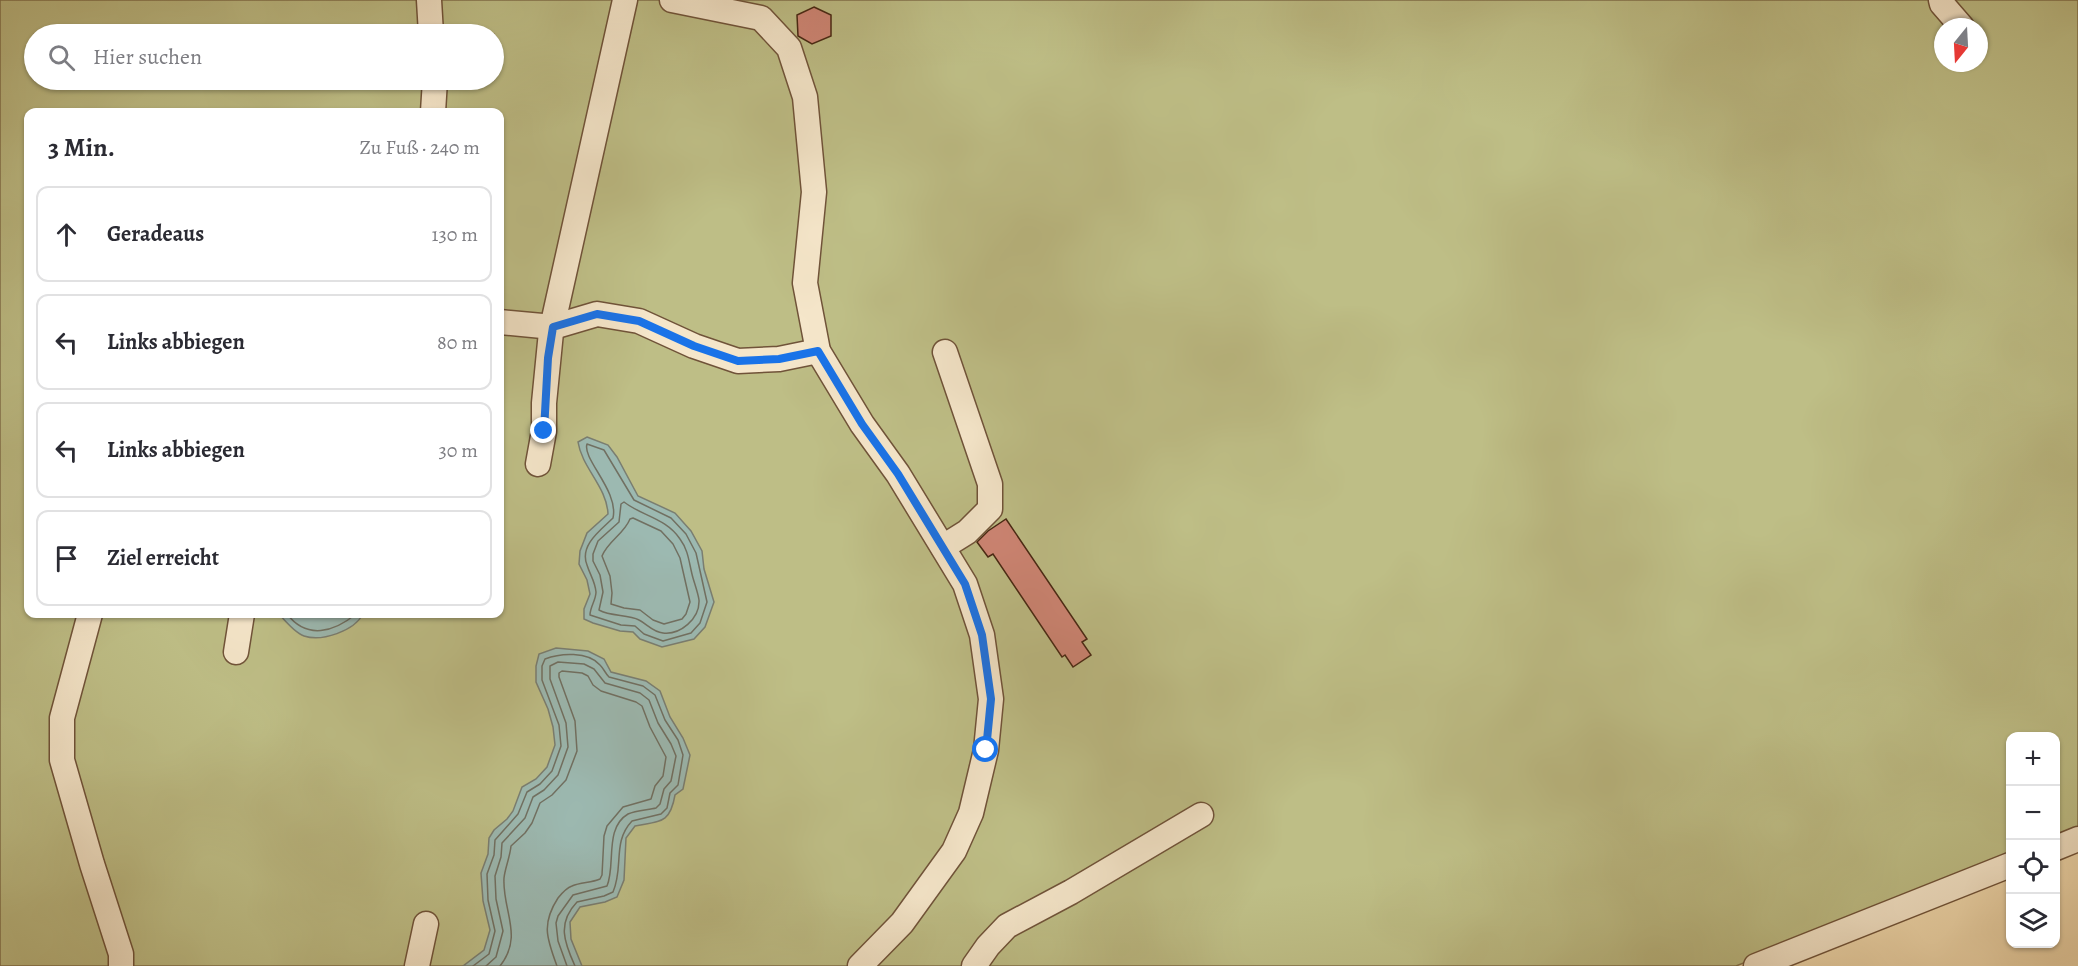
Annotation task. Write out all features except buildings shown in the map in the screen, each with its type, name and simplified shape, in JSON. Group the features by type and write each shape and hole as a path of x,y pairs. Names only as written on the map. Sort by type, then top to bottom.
{"lane":[{"path":"429,0 430,24"},
{"path":"538,464 544,431 548,358 553,327 625,0"},
{"path":"672,0 730,6 761,18 789,48 805,97 814,192 805,283 818,351 862,424 898,474 965,584 982,635 991,699 986,750 971,813 954,851 902,923 860,966"},
{"path":"1941,0 1954,18"},
{"path":"433,108 434,90"},
{"path":"504,322 553,327 597,314 639,321 694,346 738,361 779,359 818,351"},
{"path":"943,547 968,532 990,509 990,484 945,352"},
{"path":"89,618 62,718 62,760 92,864 122,954 121,966"},
{"path":"236,652 241,618"},
{"path":"974,966 1006,926 1071,892 1201,815"},
{"path":"2060,846 2078,839"},
{"path":"1756,966 2006,867"},
{"path":"417,966 426,924"}],"green space":[{"path":"0,0 2078,0 2078,832 2060,839 2060,732 2006,732 2006,860 1736,966 0,966"}],"water":[{"path":"587,437 608,445 638,496 675,513 691,531 702,551 704,569 714,602 705,627 694,639 662,647 640,639 633,632 620,631 584,619 584,609 590,594 587,580 579,564 580,551 587,533 608,514 607,504 599,486 580,451 578,442"},
{"path":"283,618 360,618 337,634 320,637 304,636"},
{"path":"556,648 588,651 604,659 611,672 646,681 660,691 670,717 690,755 683,789 675,795 667,816 657,822 635,826 626,838 624,880 617,897 580,907 570,922 571,939 582,966 463,966 484,950 490,930 483,901 481,873 488,854 489,838 513,811 522,787 536,779 547,767 555,745 548,709 536,682 536,666 539,654"}],"route":[{"path":"544,431 544,403 553,327 597,314 639,321 694,346 738,361 779,359 818,351 862,424 898,474 965,584 982,635 991,699 986,750"}]}
